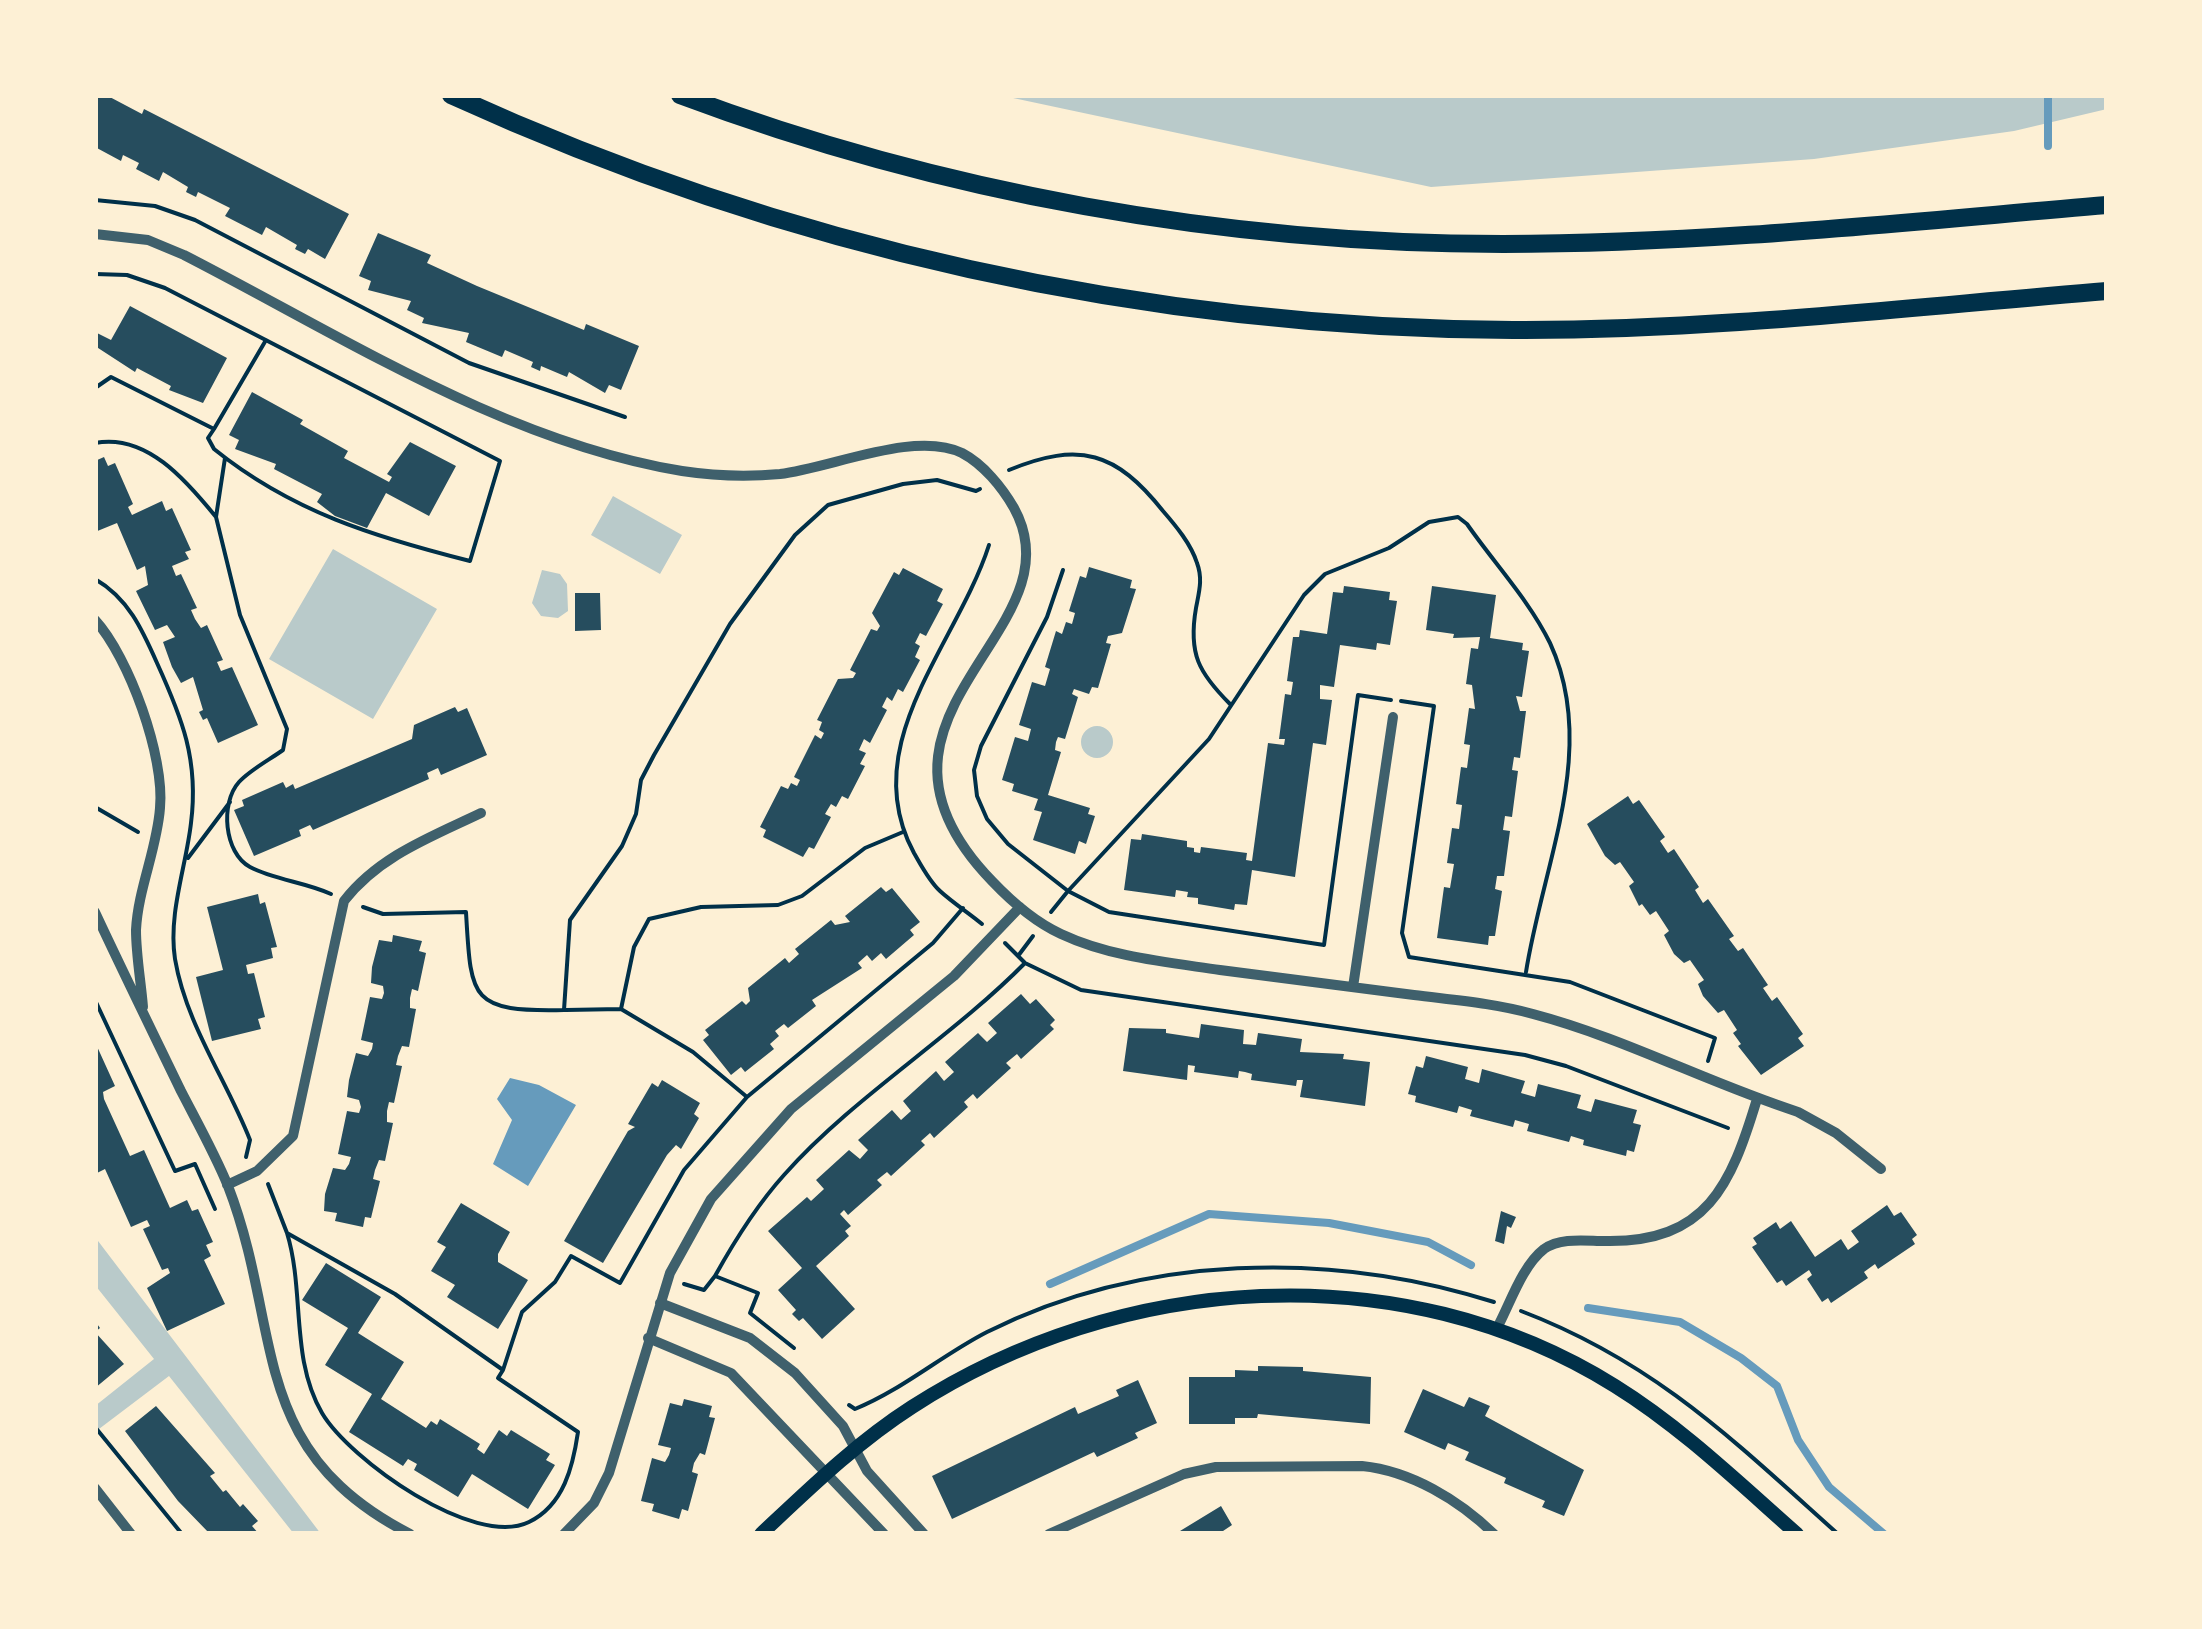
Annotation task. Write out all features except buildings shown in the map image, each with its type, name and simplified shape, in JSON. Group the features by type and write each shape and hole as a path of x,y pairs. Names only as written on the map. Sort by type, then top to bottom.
{"highway":[{"path":"451,95 601,161 830,236 937,265 1168,306 1386,327 1516,330 1648,326 2107,291"},
{"path":"680,95 850,152 970,183 1166,219 1275,232 1500,244 1626,241 2107,206"}],"main road":[{"path":"761,1534 855,1448 910,1408 1036,1341 1100,1318 1179,1301 1266,1295 1347,1298 1496,1328 1563,1357 1670,1424 1797,1534"}],"street":[{"path":"95,234 148,240 184,255 441,387 552,436 636,462 727,476 780,474 920,446 958,451 994,480 1020,520 1028,548 1016,596 944,724 935,756 936,786 960,845 1020,907 1096,947 1154,961 1530,1013 1798,1112 1836,1133 1881,1169"},
{"path":"95,620 108,634 137,702 158,770 161,806 136,928 144,1014"},
{"path":"1353,987 1393,717"},
{"path":"227,1185 257,1171 293,1136 344,901 384,861 481,813"},
{"path":"564,1534 594,1503 609,1474 648,1338 688,1234 747,1153 791,1109 954,976 1020,907"},
{"path":"95,912 227,1185 250,1254 277,1390 293,1428 321,1467 355,1500 410,1534"},
{"path":"1496,1328 1543,1250 1558,1242 1635,1242 1686,1224 1726,1185 1757,1099"},
{"path":"660,1302 750,1338 773,1355 843,1426 868,1471 924,1534"},
{"path":"648,1338 731,1373 884,1534"},
{"path":"1049,1534 1184,1474 1216,1467 1343,1466 1384,1468 1417,1481 1459,1505 1494,1534"},
{"path":"95,1488 131,1534"}],"path":[{"path":"95,200 155,206 195,220 469,362 625,417"},
{"path":"95,274 127,275 165,288 266,340 500,461 470,561 360,533 312,512 225,458 208,438 266,340"},
{"path":"95,388 111,377 214,429"},
{"path":"95,443 114,439 136,444 192,488 216,517"},
{"path":"564,1010 570,920 622,846 636,814 641,780 730,624 794,535 812,515 828,505 903,484 938,480 976,491 1034,460 1058,456 1114,461 1132,475 1182,534 1197,560 1201,582 1193,630 1195,652 1202,676 1230,704"},
{"path":"185,862 230,802 238,783 283,750 287,728 240,615 216,517 225,458"},
{"path":"989,545 970,595 909,713 894,779 903,832 938,890 1025,962 1066,984 1122,999 1524,1054 1566,1066 1728,1128 1723,1143"},
{"path":"1018,956 1068,890 1008,844 987,819 974,770 981,746 1047,617 1062,570"},
{"path":"95,579 124,602 141,626 178,704 192,774 192,820 175,936 183,997 250,1140 246,1157 267,1182 287,1233 296,1264 306,1379 322,1414 344,1441 402,1487 446,1510 504,1528 530,1522 565,1486 578,1432 498,1378 522,1312 556,1282 571,1256 620,1283 684,1170 747,1096 933,943 963,908"},
{"path":"230,802 232,847 244,864 310,884 382,914 466,912 470,976 476,992 491,1004 520,1011 621,1009 693,1052 747,1096"},
{"path":"95,807 139,833"},
{"path":"621,1009 634,947 648,919 701,907 778,905 802,896 865,848 903,832"},
{"path":"684,1284 704,1290 756,1207 786,1171 986,1002 1025,962"},
{"path":"1526,972 1570,982 1715,1038 1708,1060 1722,1066"},
{"path":"95,1000 175,1172 194,1164 221,1221"},
{"path":"287,1233 385,1288 503,1370"},
{"path":"844,1402 855,1408 876,1400 944,1355 1035,1311 1149,1279 1207,1270 1332,1268 1446,1286 1573,1331 1668,1387 1838,1534"},
{"path":"715,1276 758,1293 750,1313 806,1360"},
{"path":"95,1427 182,1534"}],"shaded area":[{"path":"999,95 2107,95 2107,109 2014,131 1814,159 1431,187"},
{"path":"613,496 682,535 660,574 591,535"},
{"path":"333,549 437,609 373,719 269,659"},
{"path":"542,570 560,574 567,584 568,611 558,618 541,616 532,603"},
{"path":"1097,726 1108,731 1113,742 1108,753 1097,758 1086,753 1081,742 1086,731"},
{"path":"95,1237 321,1534 294,1534 169,1376 95,1432 95,1406 154,1359 95,1285"}],"water":[{"path":"510,1078 539,1085 576,1105 528,1186 493,1164 512,1120 497,1099"}],"waterway":[{"path":"2048,95 2048,146"},
{"path":"1050,1284 1209,1214 1329,1223 1428,1242 1471,1265"},
{"path":"1588,1308 1680,1322 1741,1358 1777,1386 1798,1440 1829,1487 1884,1534"}]}
